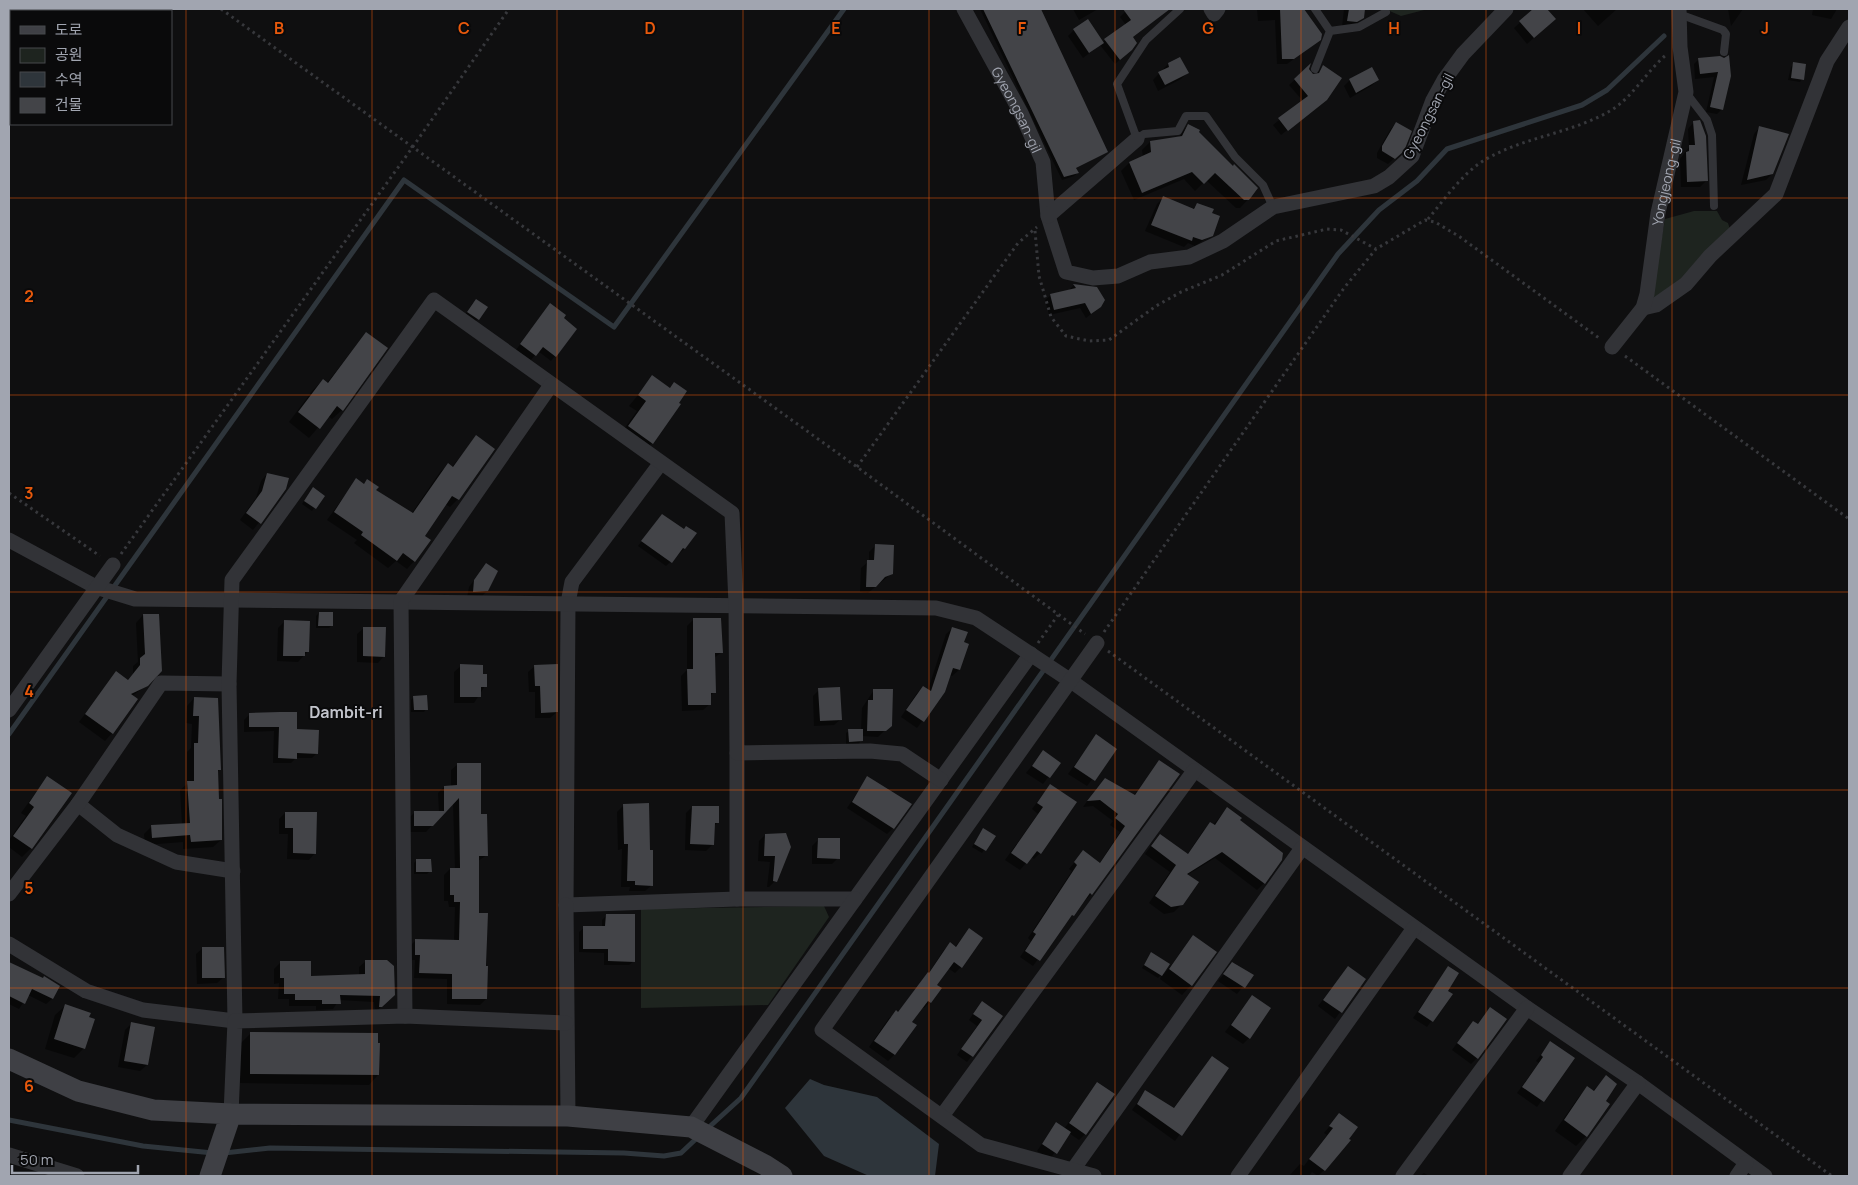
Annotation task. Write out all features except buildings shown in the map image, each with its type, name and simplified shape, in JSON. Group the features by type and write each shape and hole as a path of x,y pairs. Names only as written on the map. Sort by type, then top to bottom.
{"street":[{"name":"Gyeongsan-gil","path":"964,9 1021,112 1043,162 1048,216 1066,272 1093,278 1118,276 1150,262 1189,257 1223,241 1273,207 1374,186 1405,164 1415,149 1433,100 1444,80 1463,54 1506,9"},
{"path":"1211,9 1214,14 1218,9"},
{"name":"Yongjeong-gil","path":"1612,347 1644,308 1654,255 1658,213 1686,92 1680,47 1679,11"},
{"path":"1644,308 1656,305 1686,284 1710,256 1776,194 1827,61 1849,27"},
{"path":"1048,216 1137,139"},
{"path":"210,1176 229,1121 235,1021 229,684 232,580 434,300 660,464 732,513 736,604 737,899"},
{"path":"405,1016 401,601 551,385"},
{"path":"568,1116 566,905 568,603 572,582 660,464"},
{"path":"9,540 96,587 135,599 736,604 936,608 976,618 1071,680 1194,771 1527,1008 1638,1083 1746,1164 1765,1176"},
{"path":"9,710 113,565"},
{"path":"1094,1176 981,1145 822,1030 1097,643"},
{"path":"691,1127 1031,654"},
{"path":"9,894 78,804 161,683 229,684"},
{"path":"737,753 870,751 902,754 941,780"},
{"path":"942,1116 1194,771"},
{"path":"78,804 117,835 176,862 233,870"},
{"path":"1072,1171 1302,848"},
{"path":"566,905 737,899 855,899"},
{"path":"1238,1176 1414,928"},
{"path":"9,944 86,991 143,1010 235,1021 405,1016 566,1022"},
{"path":"1403,1176 1527,1008"},
{"path":"9,1059 78,1091 153,1110 229,1121 568,1116 691,1127 765,1165 782,1176"},
{"path":"1570,1176 1638,1083"},
{"path":"9,1155 76,1176"},
{"path":"1737,1176 1746,1164"}],"lane":[{"path":"1180,9 1146,40 1117,84 1137,139 1144,134 1178,131 1186,116 1206,116 1235,157 1263,186 1273,207"},
{"path":"1315,9 1330,31"},
{"path":"1679,11 1723,30 1726,34 1724,52"},
{"path":"1330,31 1359,27 1386,12"},
{"path":"1315,68 1330,31"},
{"path":"1686,92 1707,120 1712,135 1714,206"}],"path":[{"path":"221,9 412,148 639,309 1832,1176"},
{"path":"9,493 113,565 412,148 509,9"},
{"path":"1097,643 1339,296 1376,249 1410,228 1428,220 1462,180 1481,162 1522,143 1586,122 1612,110 1630,95 1660,60 1680,47"},
{"path":"857,467 1018,243 1048,216"},
{"path":"1428,220 1460,237 1849,519"},
{"path":"1035,228 1039,276 1051,317 1066,336 1089,341 1109,340 1156,306 1181,292 1222,275 1276,241 1328,229 1341,230 1376,249"},
{"path":"1031,654 1058,615"}],"green space":[{"path":"1385,9 1428,9 1401,16"},
{"path":"1694,211 1717,211 1722,220 1728,223 1734,242 1679,298 1660,309 1652,295 1665,219"},
{"path":"824,906 829,917 768,1005 641,1008 641,909"}],"water":[{"path":"810,1079 824,1085 877,1097 939,1144 935,1176 869,1176 824,1156 785,1108"}],"waterway":[{"path":"9,734 404,180 614,327 844,9"},
{"path":"707,1129 741,1098 1338,254 1379,210 1417,181 1447,149 1582,105 1607,90 1664,36"},
{"path":"9,1120 143,1146 213,1153"},
{"path":"224,1153 270,1148 624,1153 664,1156 681,1153 698,1137"}],"district":[{"name":"Dambit-ri","path":"346,712"}]}
